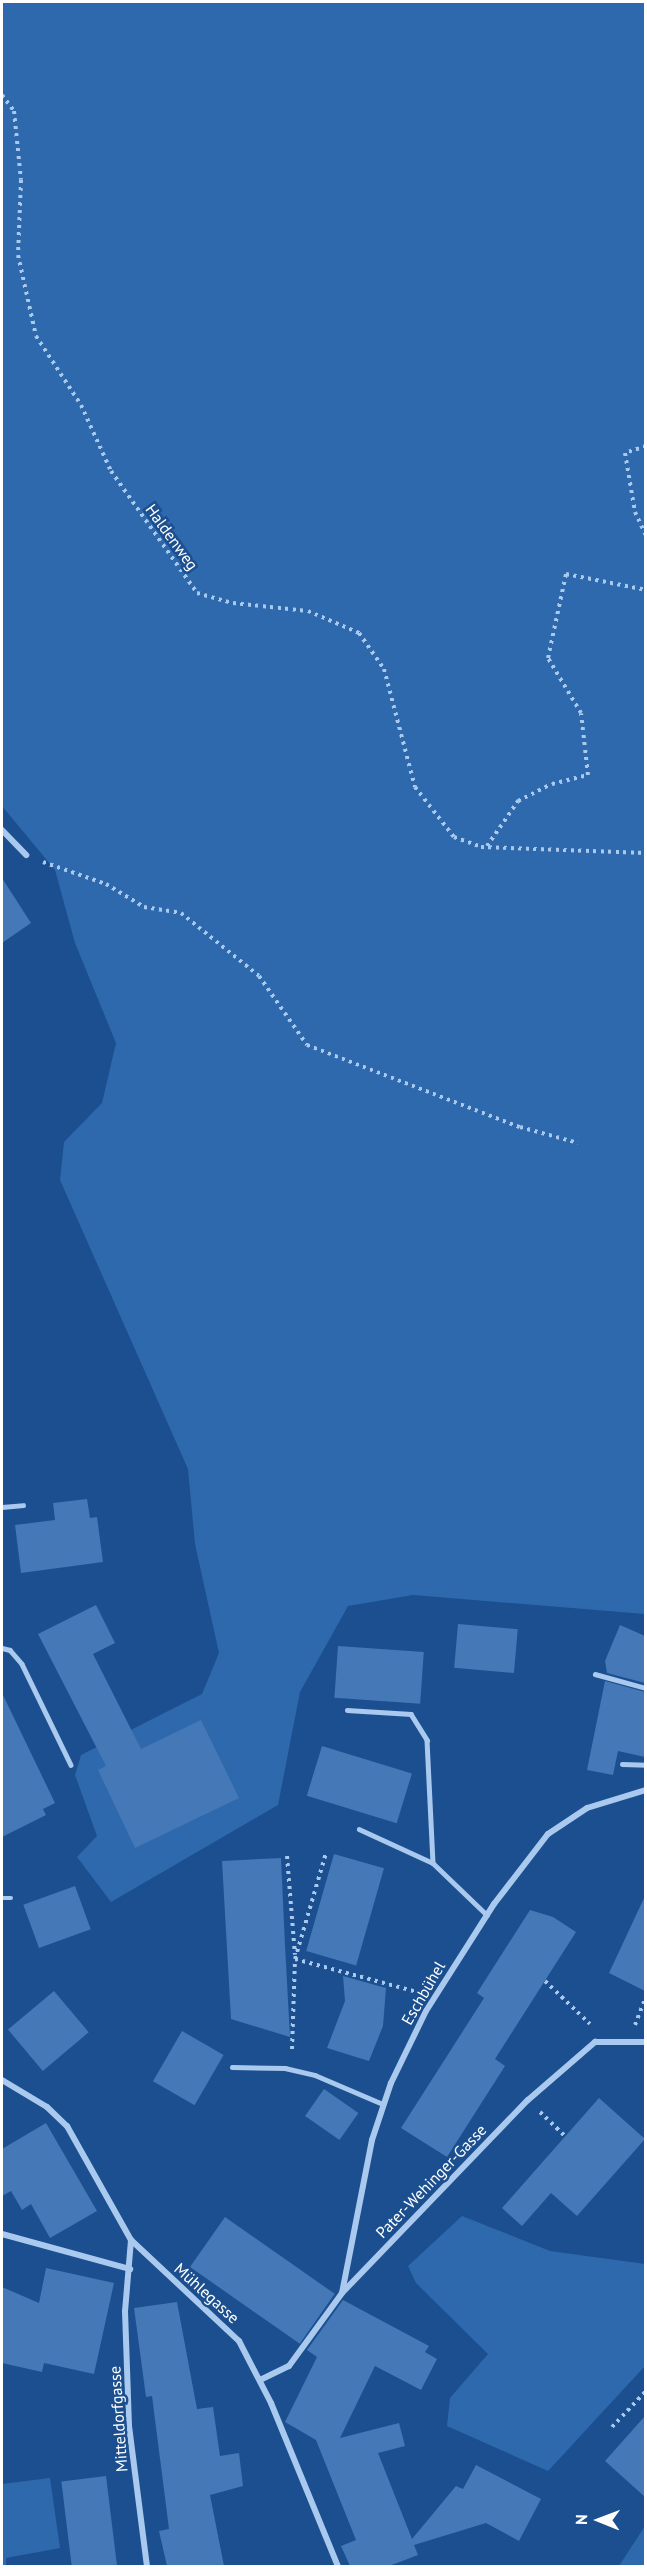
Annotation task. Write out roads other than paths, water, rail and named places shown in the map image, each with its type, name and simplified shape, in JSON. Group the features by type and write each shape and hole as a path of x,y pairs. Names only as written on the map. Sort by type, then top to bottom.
{"street":[{"path":"2,830 26,855"},
{"name":"Eschbühel","path":"342,2293 358,2197 383,2104 435,1996 487,1916 548,1834 587,1808 645,1790"},
{"name":"Pater-Wehinger-Gasse","path":"260,2380 288,2367 342,2293 528,2100 595,2042 630,2039 645,2042"},
{"name":"Mühlegasse","path":"2,2080 47,2107 66,2126 131,2240 239,2341 260,2380 338,2566"},
{"path":"2,2234 130,2269"},
{"name":"Mitteldorfgasse","path":"131,2240 125,2311 129,2426 147,2566"}],"lane":[{"path":"2,1507 23,1505"},
{"path":"2,1648 10,1650 22,1664 71,1765"},
{"path":"595,1674 645,1688"},
{"path":"346,1710 411,1714 427,1740 433,1863"},
{"path":"622,1764 645,1765"},
{"path":"360,1829 433,1863 487,1916"},
{"path":"2,1898 12,1898"},
{"path":"232,2067 285,2068 315,2075 383,2104"}]}
